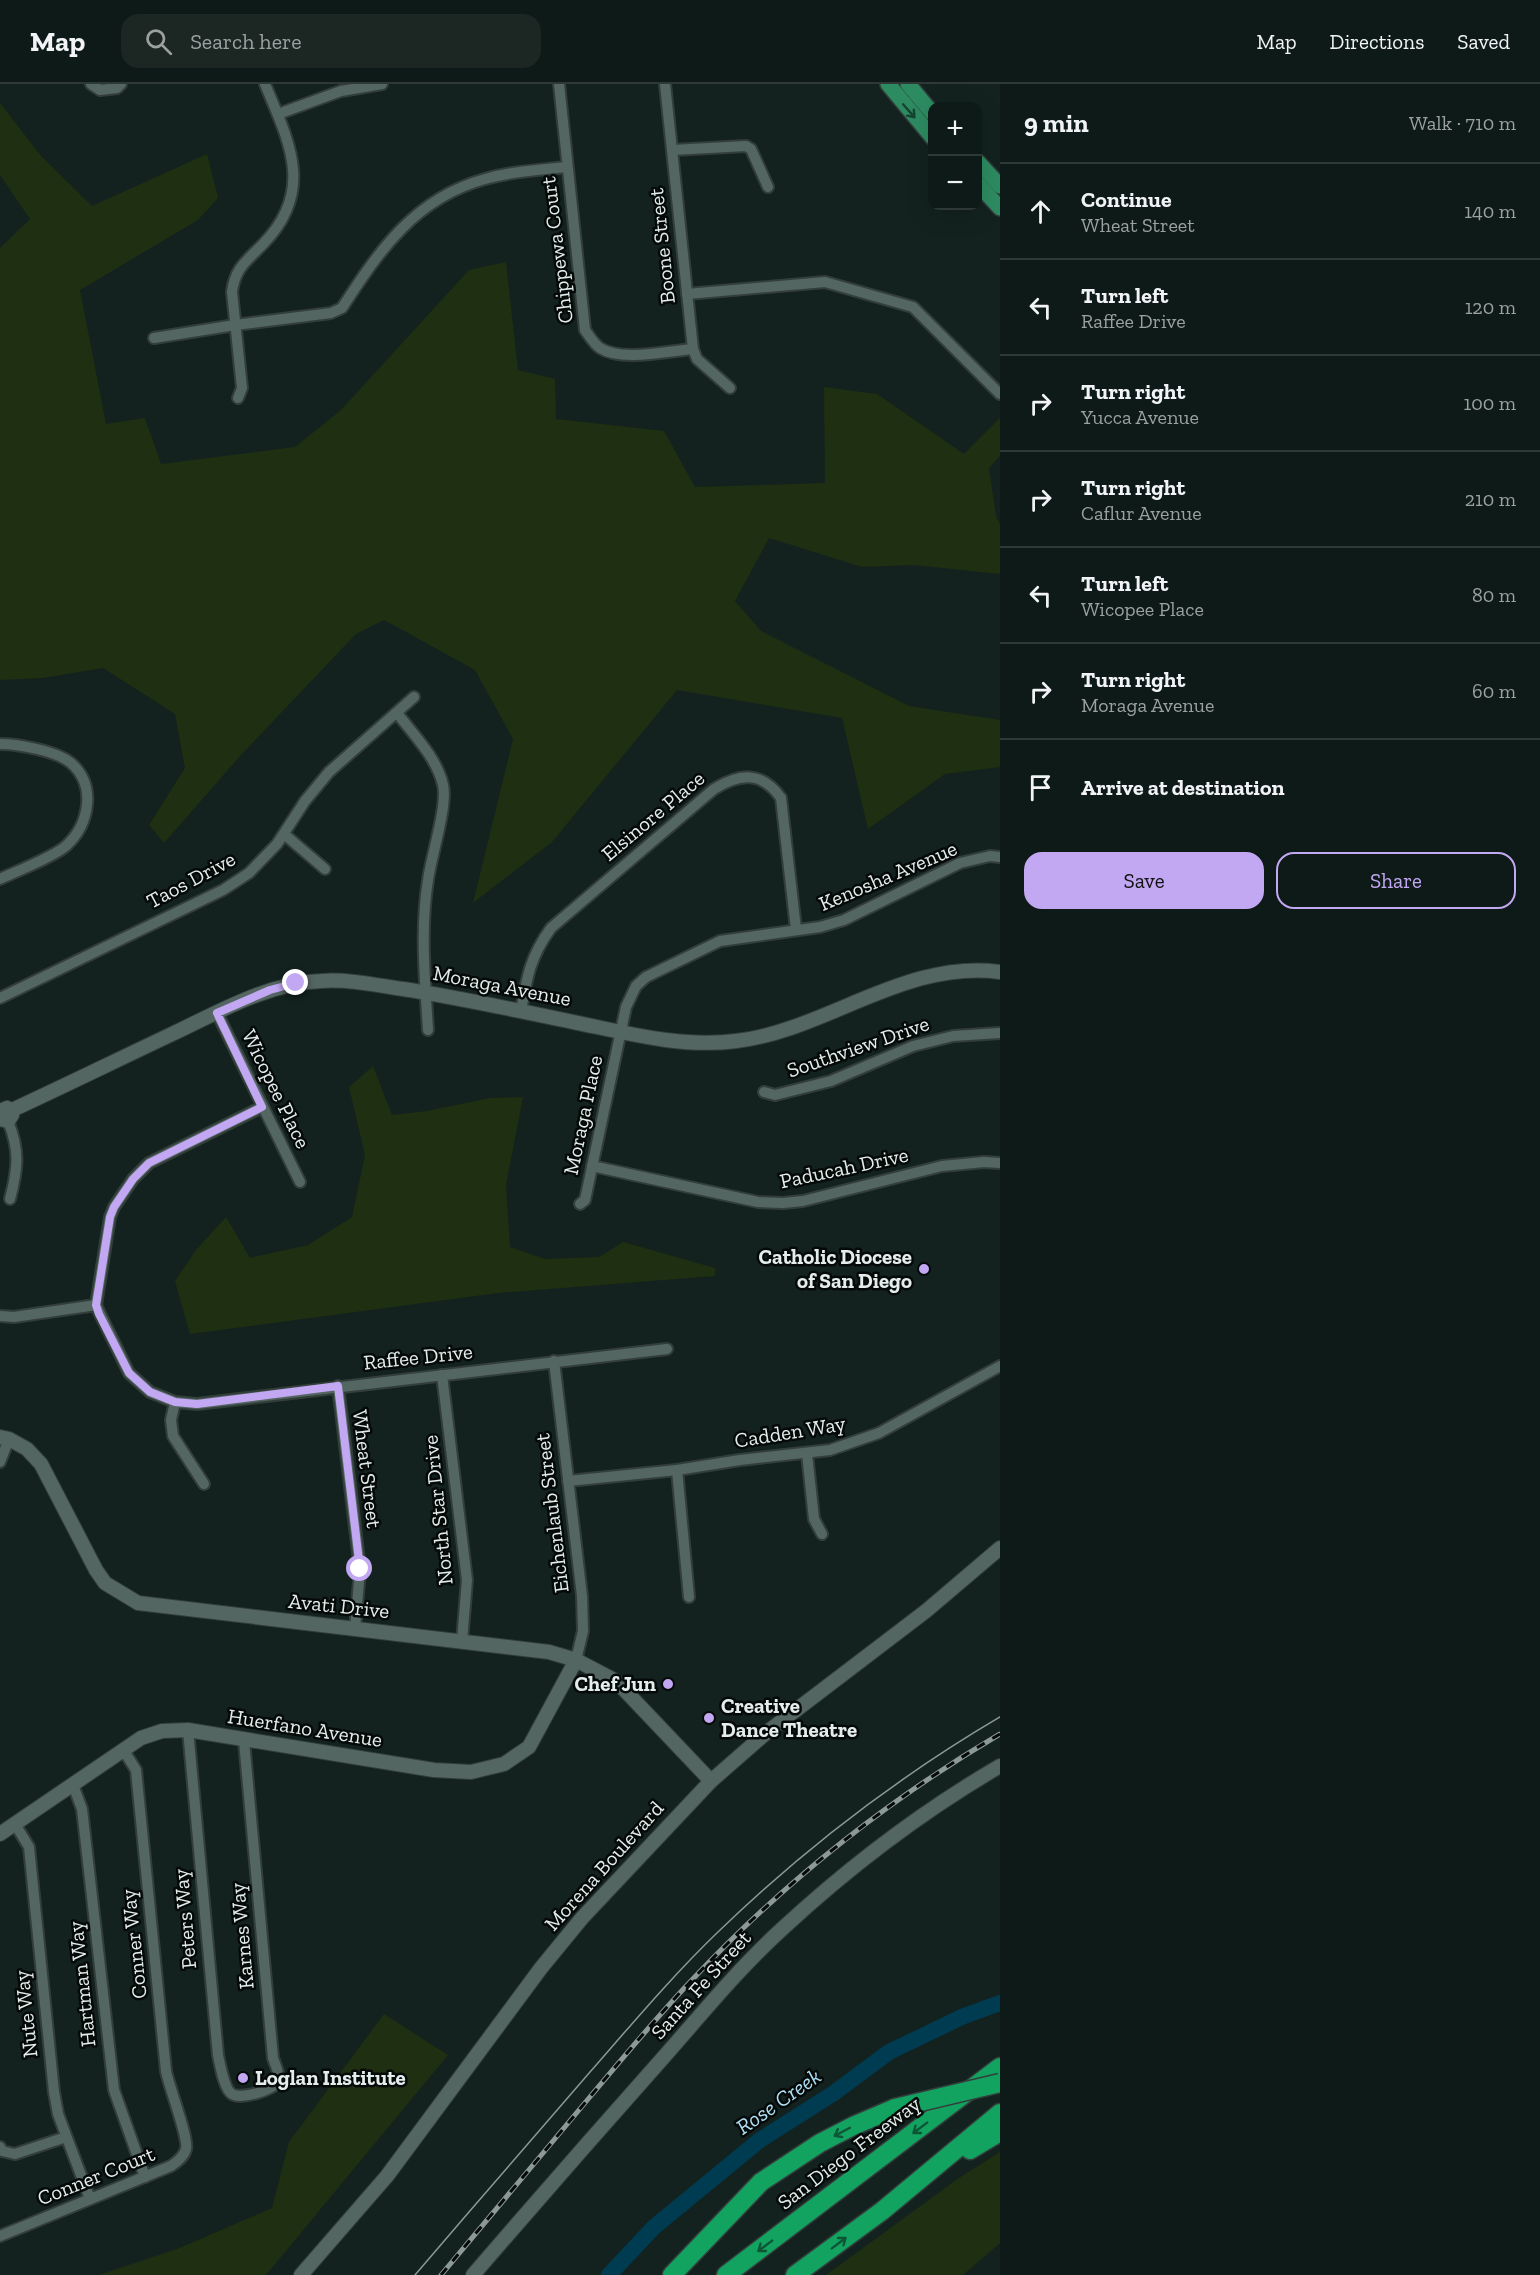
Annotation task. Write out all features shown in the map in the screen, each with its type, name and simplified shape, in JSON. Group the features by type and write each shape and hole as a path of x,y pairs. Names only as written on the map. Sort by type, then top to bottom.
{"highway":[{"name":"San Diego Freeway","path":"726,2275 1000,2067"},
{"path":"672,2275 761,2182 820,2143 895,2108 1000,2083"},
{"path":"882,2211 1000,2113"},
{"path":"795,2275 882,2211 1000,2132"}],"main road":[{"path":"888,84 928,132"},
{"path":"908,84 928,108"},
{"path":"982,166 1000,186"},
{"path":"982,188 1000,208"}],"street":[{"path":"95,87 117,88 121,84"},
{"path":"238,398 242,388 232,292 239,268 266,241 285,216 294,184 293,155 265,84"},
{"path":"278,114 341,92 382,84"},
{"name":"Chippewa Court","path":"559,84 585,330 602,350 619,356 693,349"},
{"name":"Boone Street","path":"665,84 693,349"},
{"path":"672,150 746,146 751,149 768,187"},
{"path":"154,338 332,313 342,308 386,244 416,216 451,192 483,179 505,174 567,167"},
{"path":"687,294 825,282 913,307 1000,394"},
{"path":"693,349 697,359 730,388"},
{"name":"Taos Drive","path":"0,998 224,890 249,873 277,844 329,772 414,697"},
{"path":"397,712 435,764 444,786 428,881 423,949 428,1030"},
{"path":"0,744 16,744 70,762 81,774 86,784 88,807 80,830 65,847 0,879"},
{"name":"Elsinore Place","path":"520,1011 530,963 551,928 714,789 739,777 761,779 773,786 781,798 796,929"},
{"path":"284,834 325,869"},
{"name":"Kenosha Avenue","path":"620,1032 626,1007 636,986 646,977 720,941 820,927 844,920 960,863 990,856 1000,857"},
{"name":"Moraga Avenue","path":"3,1112 217,1013 270,990 296,983 345,980 426,992 656,1040 700,1043 736,1041 771,1035 882,991 933,975 959,972 1000,972"},
{"name":"Wicopee Place","path":"217,1013 300,1182"},
{"name":"Moraga Place","path":"580,1204 585,1200 620,1032"},
{"name":"Southview Drive","path":"764,1092 775,1095 831,1081 913,1046 943,1038 1000,1033"},
{"path":"204,1484 173,1436 171,1420 175,1402 150,1392 129,1373 96,1305 110,1217 133,1179 149,1163 262,1107"},
{"path":"3,1112 15,1137 17,1156 16,1174 10,1198"},
{"name":"Paducah Drive","path":"592,1166 758,1202 783,1203 803,1201 942,1166 1000,1162"},
{"path":"0,1316 14,1317 96,1305"},
{"name":"Raffee Drive","path":"175,1402 197,1404 666,1349"},
{"name":"Eichenlaub Street","path":"554,1361 582,1596 583,1631 576,1660"},
{"name":"Cadden Way","path":"568,1480 677,1470 830,1450 865,1440 1000,1366"},
{"name":"North Star Drive","path":"442,1375 467,1580 462,1641"},
{"name":"Wheat Street","path":"338,1386 360,1569 355,1629"},
{"path":"0,1462 5,1438"},
{"name":"Avati Drive","path":"5,1438 27,1449 41,1464 96,1570 105,1583 118,1593 148,1606 462,1641 549,1652 576,1660 616,1681 711,1781"},
{"path":"807,1454 814,1519 822,1534"},
{"path":"677,1470 689,1597"},
{"name":"Morena Boulevard","path":"301,2275 387,2176 541,1968 582,1918 711,1781 766,1732 926,1611 1000,1548"},
{"name":"Huerfano Avenue","path":"0,1834 141,1738 162,1731 188,1731 434,1770 471,1772 504,1764 529,1747 576,1660"},
{"name":"Peters Way","path":"188,1731 218,2055 221,2072 229,2091 238,2096"},
{"name":"Karnes Way","path":"238,2096 271,2090 278,2083 279,2078 273,2058 244,1741"},
{"name":"Conner Way","path":"124,1750 136,1770 166,2071 185,2133"},
{"name":"Santa Fe Street","path":"473,2275 733,1978 768,1942 807,1906 903,1828 936,1804 1000,1766"},
{"name":"Hartman Way","path":"73,1785 82,1809 114,2090 145,2177"},
{"name":"Nute Way","path":"15,1824 29,1847 54,2092 66,2137 90,2199"},
{"name":"Conner Court","path":"0,2236 171,2166 181,2159 186,2148 185,2133"},
{"path":"0,2147 2,2151 15,2154 66,2137"}],"green space":[{"path":"0,103 41,156 92,206 207,154 218,198 198,220 80,290 106,424 145,418 161,464 295,447 341,410 469,270 506,262 518,370 555,379 556,419 664,431 695,487 825,483 824,387 877,394 964,454 1000,418 1000,456 989,468 996,516 1000,524 1000,574 914,565 862,567 769,538 735,601 761,631 909,706 1000,720 1000,767 945,774 868,829 842,718 677,690 552,842 473,903 513,739 475,670 384,620 356,634 241,755 164,843 149,825 185,768 175,714 103,668 43,678 0,680 0,248 30,219 0,175"},
{"path":"373,1066 392,1115 427,1111 490,1098 523,1097 506,1185 510,1247 545,1259 599,1257 623,1242 715,1268 715,1276 498,1293 190,1334 175,1281 196,1250 226,1217 250,1258 308,1245 352,1217 365,1155 349,1087"},
{"path":"384,2014 448,2055 266,2275 99,2275 177,2249 272,2208 289,2142"},
{"path":"1000,2152 1000,2243 963,2275 826,2275 959,2178"}],"waterway":[{"name":"Rose Creek","path":"609,2275 654,2227 760,2140 834,2093 889,2052 964,2016 1000,2003"}],"tram line":[{"path":"415,2275 637,2018 719,1931 784,1871 853,1816 925,1764 1000,1717"}],"railway":[{"path":"441,2275 639,2039 725,1946 798,1879 876,1816 916,1787 1000,1734"}],"place":[{"name":"Catholic Diocese of San Diego","path":"924,1269"},
{"name":"Chef Jun","path":"668,1684"},
{"name":"Creative Dance Theatre","path":"709,1718"},
{"name":"Loglan Institute","path":"243,2078"}],"route":[{"path":"296,983 270,990 217,1013 262,1107 149,1163 133,1179 110,1217 96,1305 129,1373 150,1392 175,1402 197,1404 338,1386 360,1569"}]}
